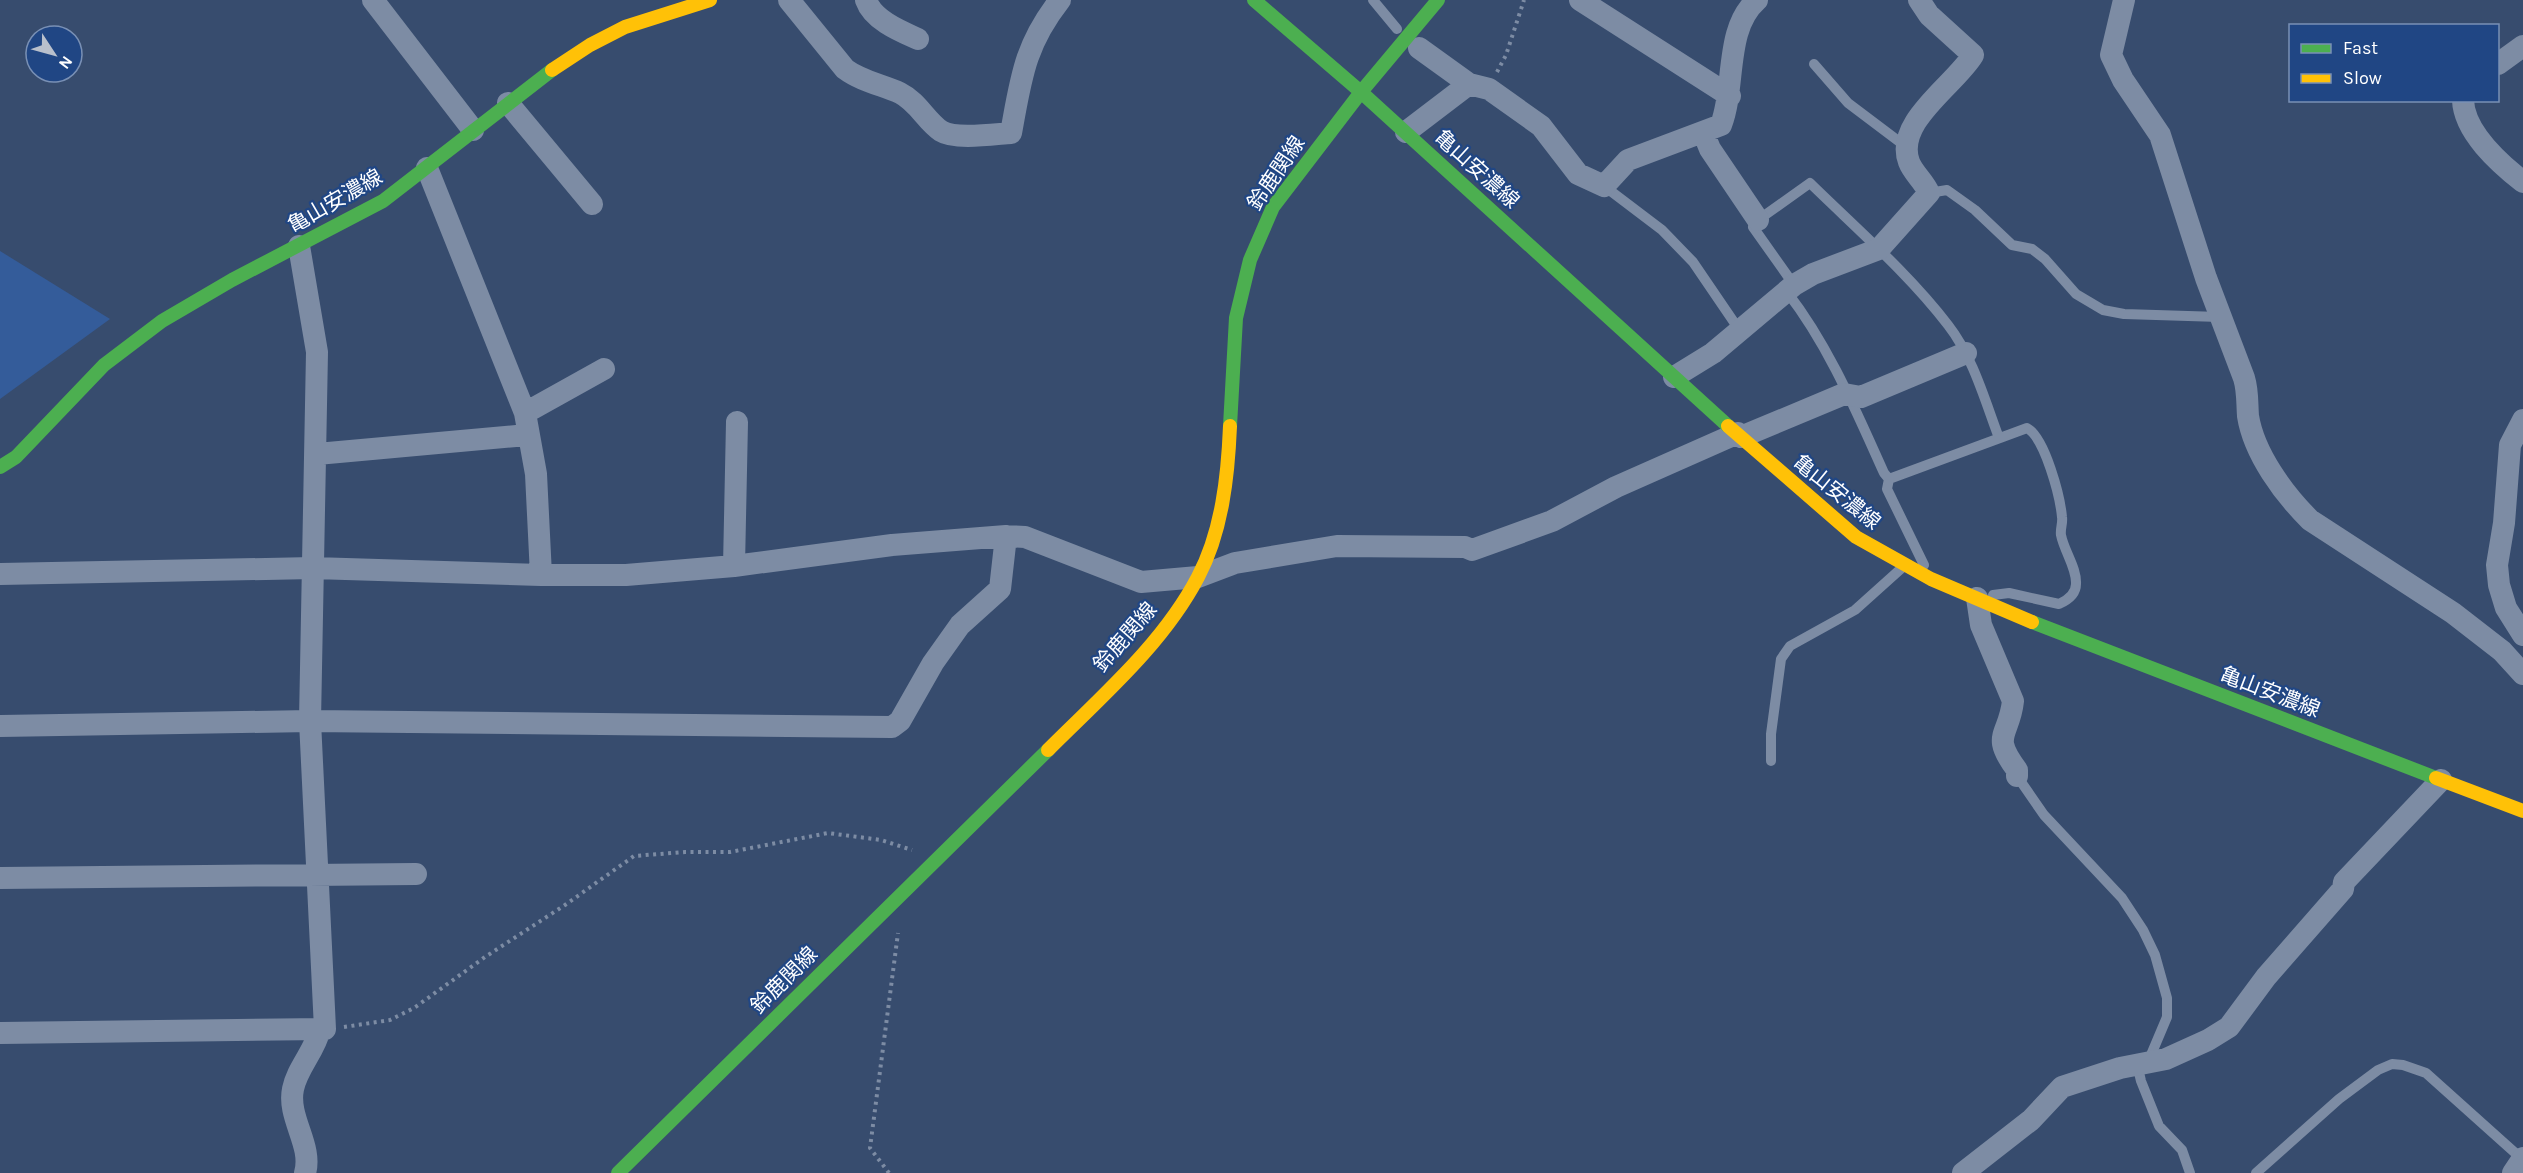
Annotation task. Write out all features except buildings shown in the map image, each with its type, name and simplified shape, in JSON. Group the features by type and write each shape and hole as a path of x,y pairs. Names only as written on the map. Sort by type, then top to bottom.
{"main road":[{"name":"亀山安濃線","path":"0,468 16,457 104,365 134,340 232,280 383,201 535,81 590,45 625,27 710,0"},
{"name":"亀山安濃線","path":"1254,0 1406,132 1674,377 1829,516 1856,537 1905,566 1977,598 2441,780 2522,809"},
{"name":"鈴鹿関線","path":"618,1173 934,862 1156,639 1198,577 1213,536 1228,475 1236,318 1250,260 1273,207 1361,92 1438,0"}],"street":[{"path":"373,0 473,130"},
{"path":"789,0 844,69 853,75 901,94 918,106 941,131 967,135 1011,133 1025,58 1035,36 1060,0"},
{"path":"866,0 868,6 891,26 918,39"},
{"path":"1580,0 1730,96"},
{"path":"1419,48 1541,126 1578,174 1604,186 1629,160 1721,125 1730,96 1737,35 1746,9 1757,0"},
{"path":"1674,377 1713,353 1791,288 1813,274 1879,249 1929,193 1924,181 1910,164 1905,146 1920,114 1965,69 1973,55 1929,15 1919,0"},
{"path":"2124,0 2111,55 2123,80 2160,135 2220,317 2248,391 2252,428 2261,451 2291,501 2310,520 2453,613 2502,651 2523,674"},
{"path":"2499,63 2523,46"},
{"path":"1406,132 1479,86"},
{"path":"2463,102 2469,125 2507,169 2523,182"},
{"path":"508,103 592,204"},
{"path":"1703,132 1710,149 1758,220"},
{"path":"427,168 526,424 536,474 541,575"},
{"path":"299,246 317,352 317,454 310,721 322,1029 292,1090 296,1120 307,1158 305,1173"},
{"path":"0,573 313,568 541,575 626,574 734,566 892,545 1006,536 1025,537 1141,582 1198,577 1245,560 1337,546 1465,547 1472,550 1552,521 1616,487 1739,435 1844,394 1861,397 1966,353"},
{"path":"317,454 526,424 604,369"},
{"path":"2523,420 2510,445 2504,523 2497,565 2499,585 2506,608 2523,634"},
{"path":"734,566 737,423"},
{"path":"0,726 310,721 892,727 900,721 933,663 960,625 1000,589 1006,536"},
{"path":"1977,598 1981,625 2013,701 2002,737 2004,753 2017,770 2017,776"},
{"path":"1963,1173 2031,1120 2062,1087 2143,1063 2166,1059 2229,1027 2266,977 2343,889 2344,882 2441,780"},
{"path":"0,878 416,874"},
{"path":"0,1033 322,1029"}],"lane":[{"path":"1373,0 1397,29"},
{"path":"1814,64 1848,103 1905,146"},
{"path":"1889,479 1884,473 1849,395 1791,288 1753,227 1758,220 1810,183 1879,249 1949,325 1966,353 1999,438"},
{"path":"1604,186 1662,230 1693,262 1740,331"},
{"path":"1929,193 1947,190 1975,210 2007,241 2038,254 2076,294 2103,310 2124,314 2220,317"},
{"path":"1889,479 2027,428 2034,432 2050,466 2062,518 2060,533 2077,582 2074,592 2059,604 2009,593 1977,598"},
{"path":"1889,479 1887,489 1931,579"},
{"path":"1771,761 1771,734 1781,659 1790,646 1855,610 1905,566"},
{"path":"2017,776 2044,815 2122,898 2143,930 2160,965 2167,998 2168,1017 2143,1063 2141,1081 2159,1126 2182,1150 2190,1173"},
{"path":"2256,1173 2339,1099 2378,1070 2392,1064 2403,1065 2426,1073 2519,1163"}],"path":[{"path":"1479,86 1506,55 1524,0"},
{"path":"322,1029 390,1020 414,1008 633,856 685,852 730,852 828,833 881,840 911,849 934,862"},
{"path":"889,1173 870,1148 898,938 898,923 891,904"}],"shaded area":[{"path":"0,251 110,319 0,399"}],"traffic: fast":[{"path":"1254,0 1361,92 1728,426"},
{"path":"1230,426 1236,318 1250,260 1273,207 1361,92 1438,0"},
{"path":"0,467 16,457 104,365 162,321 232,280 383,201 552,70"},
{"path":"2032,622 2436,778"},
{"path":"618,1173 1048,750"}],"traffic: slow":[{"path":"552,70 590,45 625,27 710,0"},
{"path":"1048,750 1130,669 1167,625 1198,577 1218,523 1228,464 1230,426"},
{"path":"1728,426 1856,537 1931,579 2032,622"},
{"path":"2436,778 2523,811"}]}
